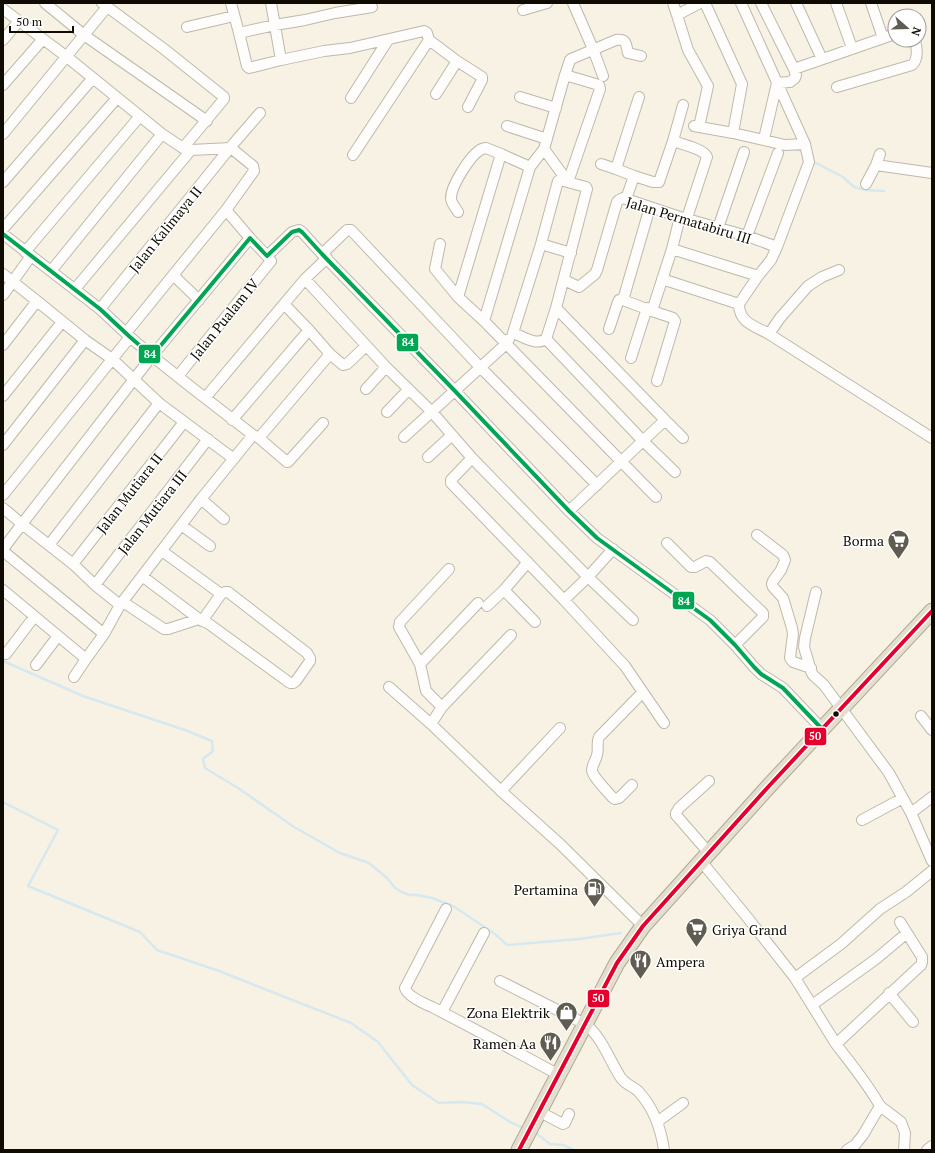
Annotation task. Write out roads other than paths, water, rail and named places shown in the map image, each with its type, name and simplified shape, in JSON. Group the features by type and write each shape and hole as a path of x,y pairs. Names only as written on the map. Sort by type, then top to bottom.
{"highway":[{"path":"519,1150 617,963 643,926 769,786 932,611"}],"street":[{"path":"46,3 84,35 207,121"},
{"path":"231,3 247,66 249,68 324,51 350,48 388,40 424,31 427,33 429,40 482,78 468,107"},
{"path":"271,3 281,60"},
{"path":"523,10 547,3"},
{"path":"573,3 603,76"},
{"path":"673,3 688,50 708,86 697,126 764,139 785,145 805,144"},
{"path":"677,15 700,3"},
{"path":"705,3 742,84 733,133"},
{"path":"741,3 805,144 808,166 778,247 771,260 739,304 740,314 747,322 769,334 932,438"},
{"path":"761,3 796,75 790,82 777,83"},
{"path":"796,3 822,59"},
{"path":"836,3 852,48"},
{"path":"871,3 883,38"},
{"path":"3,134 67,57 104,5 164,48 224,97 187,149 75,289"},
{"path":"239,33 305,20 334,12 372,8"},
{"path":"3,9 67,57 162,134 187,149 231,148 253,166 254,171 226,210 173,275 112,359 3,495"},
{"path":"187,27 234,16"},
{"path":"3,40 19,21"},
{"path":"794,69 887,37"},
{"path":"3,86 43,39"},
{"path":"484,321 530,167 546,144 565,75 571,59 620,39 626,43 628,53 641,56"},
{"path":"351,98 388,40"},
{"path":"353,155 429,40"},
{"path":"837,87 913,64 916,60 916,48"},
{"path":"436,94 457,61"},
{"path":"565,75 599,85 600,89 568,182"},
{"path":"3,182 93,78"},
{"path":"764,139 777,83"},
{"path":"520,97 556,108"},
{"path":"616,169 639,97"},
{"path":"3,229 117,98"},
{"path":"601,164 656,183 659,182 683,105"},
{"name":"Jalan Kalimaya II","path":"100,309 260,113"},
{"path":"3,294 13,282 28,254 140,116"},
{"path":"507,126 546,144 568,182"},
{"path":"51,271 162,134"},
{"path":"630,358 662,279 683,218 707,157 707,155 701,151 673,141"},
{"path":"458,212 451,202 453,188 471,158 481,150 486,148 530,167"},
{"path":"718,228 744,152"},
{"path":"747,236 778,153"},
{"path":"458,297 501,154"},
{"path":"866,184 880,154"},
{"path":"876,165 932,174"},
{"path":"626,198 634,176"},
{"path":"404,437 506,344 514,333 558,181 560,180 586,187 587,189 564,280 546,339 541,342 536,342 514,333"},
{"name":"Jalan Permatabiru III","path":"564,280 580,287 595,274 617,202 620,199 626,198 683,218 747,236 778,247"},
{"path":"623,300 650,207"},
{"path":"226,210 269,258"},
{"name":"Jalan Pualam IV","path":"178,376 288,234 299,230 324,256"},
{"path":"205,398 324,256 347,230 350,230 480,367 597,485"},
{"path":"3,234 100,309 152,356 287,462 323,423"},
{"path":"104,634 3,550 152,356 250,238"},
{"path":"440,244 435,269 458,297 484,321 656,497"},
{"path":"541,244 571,253"},
{"path":"672,249 758,276"},
{"path":"324,256 569,511 598,538 710,620 761,674 830,720 889,773 911,813 932,861"},
{"path":"769,334 780,318 808,286 822,277 840,270"},
{"path":"3,274 85,340 112,359 159,403 234,459"},
{"path":"173,275 199,300"},
{"path":"305,279 386,367 432,412 472,458 588,577 633,620"},
{"path":"662,279 739,304"},
{"path":"609,329 619,300 623,300 673,318 675,321 657,381"},
{"path":"3,345 37,301"},
{"path":"284,304 330,354 343,365 345,365 366,346"},
{"path":"556,308 683,438"},
{"path":"3,396 62,322"},
{"path":"232,420 309,330"},
{"path":"546,339 643,441 675,472"},
{"path":"3,445 85,340"},
{"path":"74,677 142,576 201,500 234,459 256,437 330,354"},
{"path":"366,389 386,367"},
{"path":"387,412 408,390"},
{"path":"49,545 159,403"},
{"path":"569,511 665,420"},
{"name":"Jalan Mutiara II","path":"73,564 184,422"},
{"path":"428,457 452,435"},
{"name":"Jalan Mutiara III","path":"95,585 208,439"},
{"path":"472,458 451,480 451,483 620,660 664,724"},
{"path":"201,500 224,519"},
{"path":"3,508 73,564 95,585 160,628 168,629 201,620 221,594 225,592 229,593 309,655 310,661 296,681 290,683 209,624 201,620 142,576"},
{"path":"181,526 210,546"},
{"path":"757,535 783,555 785,560 781,570 772,584 783,598 792,628 793,634 790,658 793,662 811,668"},
{"path":"667,543 691,567 695,567 706,561 710,562 763,613 763,618 735,645"},
{"path":"564,600 588,577 613,549"},
{"path":"162,551 221,594"},
{"path":"420,664 482,604 504,590 528,562"},
{"path":"442,707 425,689 420,664 399,628 399,625 400,622 449,570"},
{"path":"504,590 535,622"},
{"path":"816,592 805,638 805,651 813,675 824,685 830,720"},
{"path":"5,596 34,617 86,659"},
{"path":"6,654 34,617"},
{"path":"431,724 442,707 511,634"},
{"path":"36,665 58,636"},
{"path":"389,687 560,844 643,926"},
{"path":"632,785 619,798 615,799 594,776 592,768 597,756 597,743 599,737 643,692"},
{"path":"921,716 932,730"},
{"path":"501,791 560,728"},
{"path":"709,781 679,808 676,815 752,923 795,978 836,1044 852,1064 880,1106 901,1122 905,1133 904,1150"},
{"path":"911,813 932,797"},
{"path":"862,820 903,798"},
{"path":"795,978 841,944 880,909 906,892 932,871"},
{"path":"446,909 405,988 407,992 424,1004 442,1012 559,1075"},
{"path":"836,1044 919,968 922,962 922,956 900,922"},
{"path":"442,1012 484,933"},
{"path":"812,1005 876,959 907,934"},
{"path":"500,981 585,1024 592,1030 598,1037 623,1080 628,1085 636,1088 643,1096 657,1122 664,1150"},
{"path":"890,993 913,1022"},
{"path":"657,1122 683,1103"},
{"path":"847,1150 855,1145 863,1135 880,1106"},
{"path":"540,1112 562,1124 564,1123 568,1114"},
{"path":"927,1150 932,1146"}],"waterway":[{"path":"791,149 804,151"},
{"path":"812,160 843,177 854,187 865,190 884,191"},
{"path":"3,661 83,696 185,730 212,741 213,751 203,759 205,768 238,788 294,827 340,853 369,863 400,891 409,895 432,898 453,906 495,934 507,945 579,939 621,933"},
{"path":"3,802 58,830 28,886 140,932 157,950 219,971 351,1023 378,1042 412,1085 439,1103 462,1102 482,1104 510,1122 521,1127"},
{"path":"537,1134 550,1144 563,1145 574,1150"}],"place":[{"name":"Borma","path":"899,560"},
{"name":"Pertamina","path":"594,908"},
{"name":"Griya Grand","path":"696,948"},
{"name":"Ampera","path":"640,980"},
{"name":"Zona Elektrik","path":"566,1032"},
{"name":"Ramen Aa","path":"551,1062"}]}
